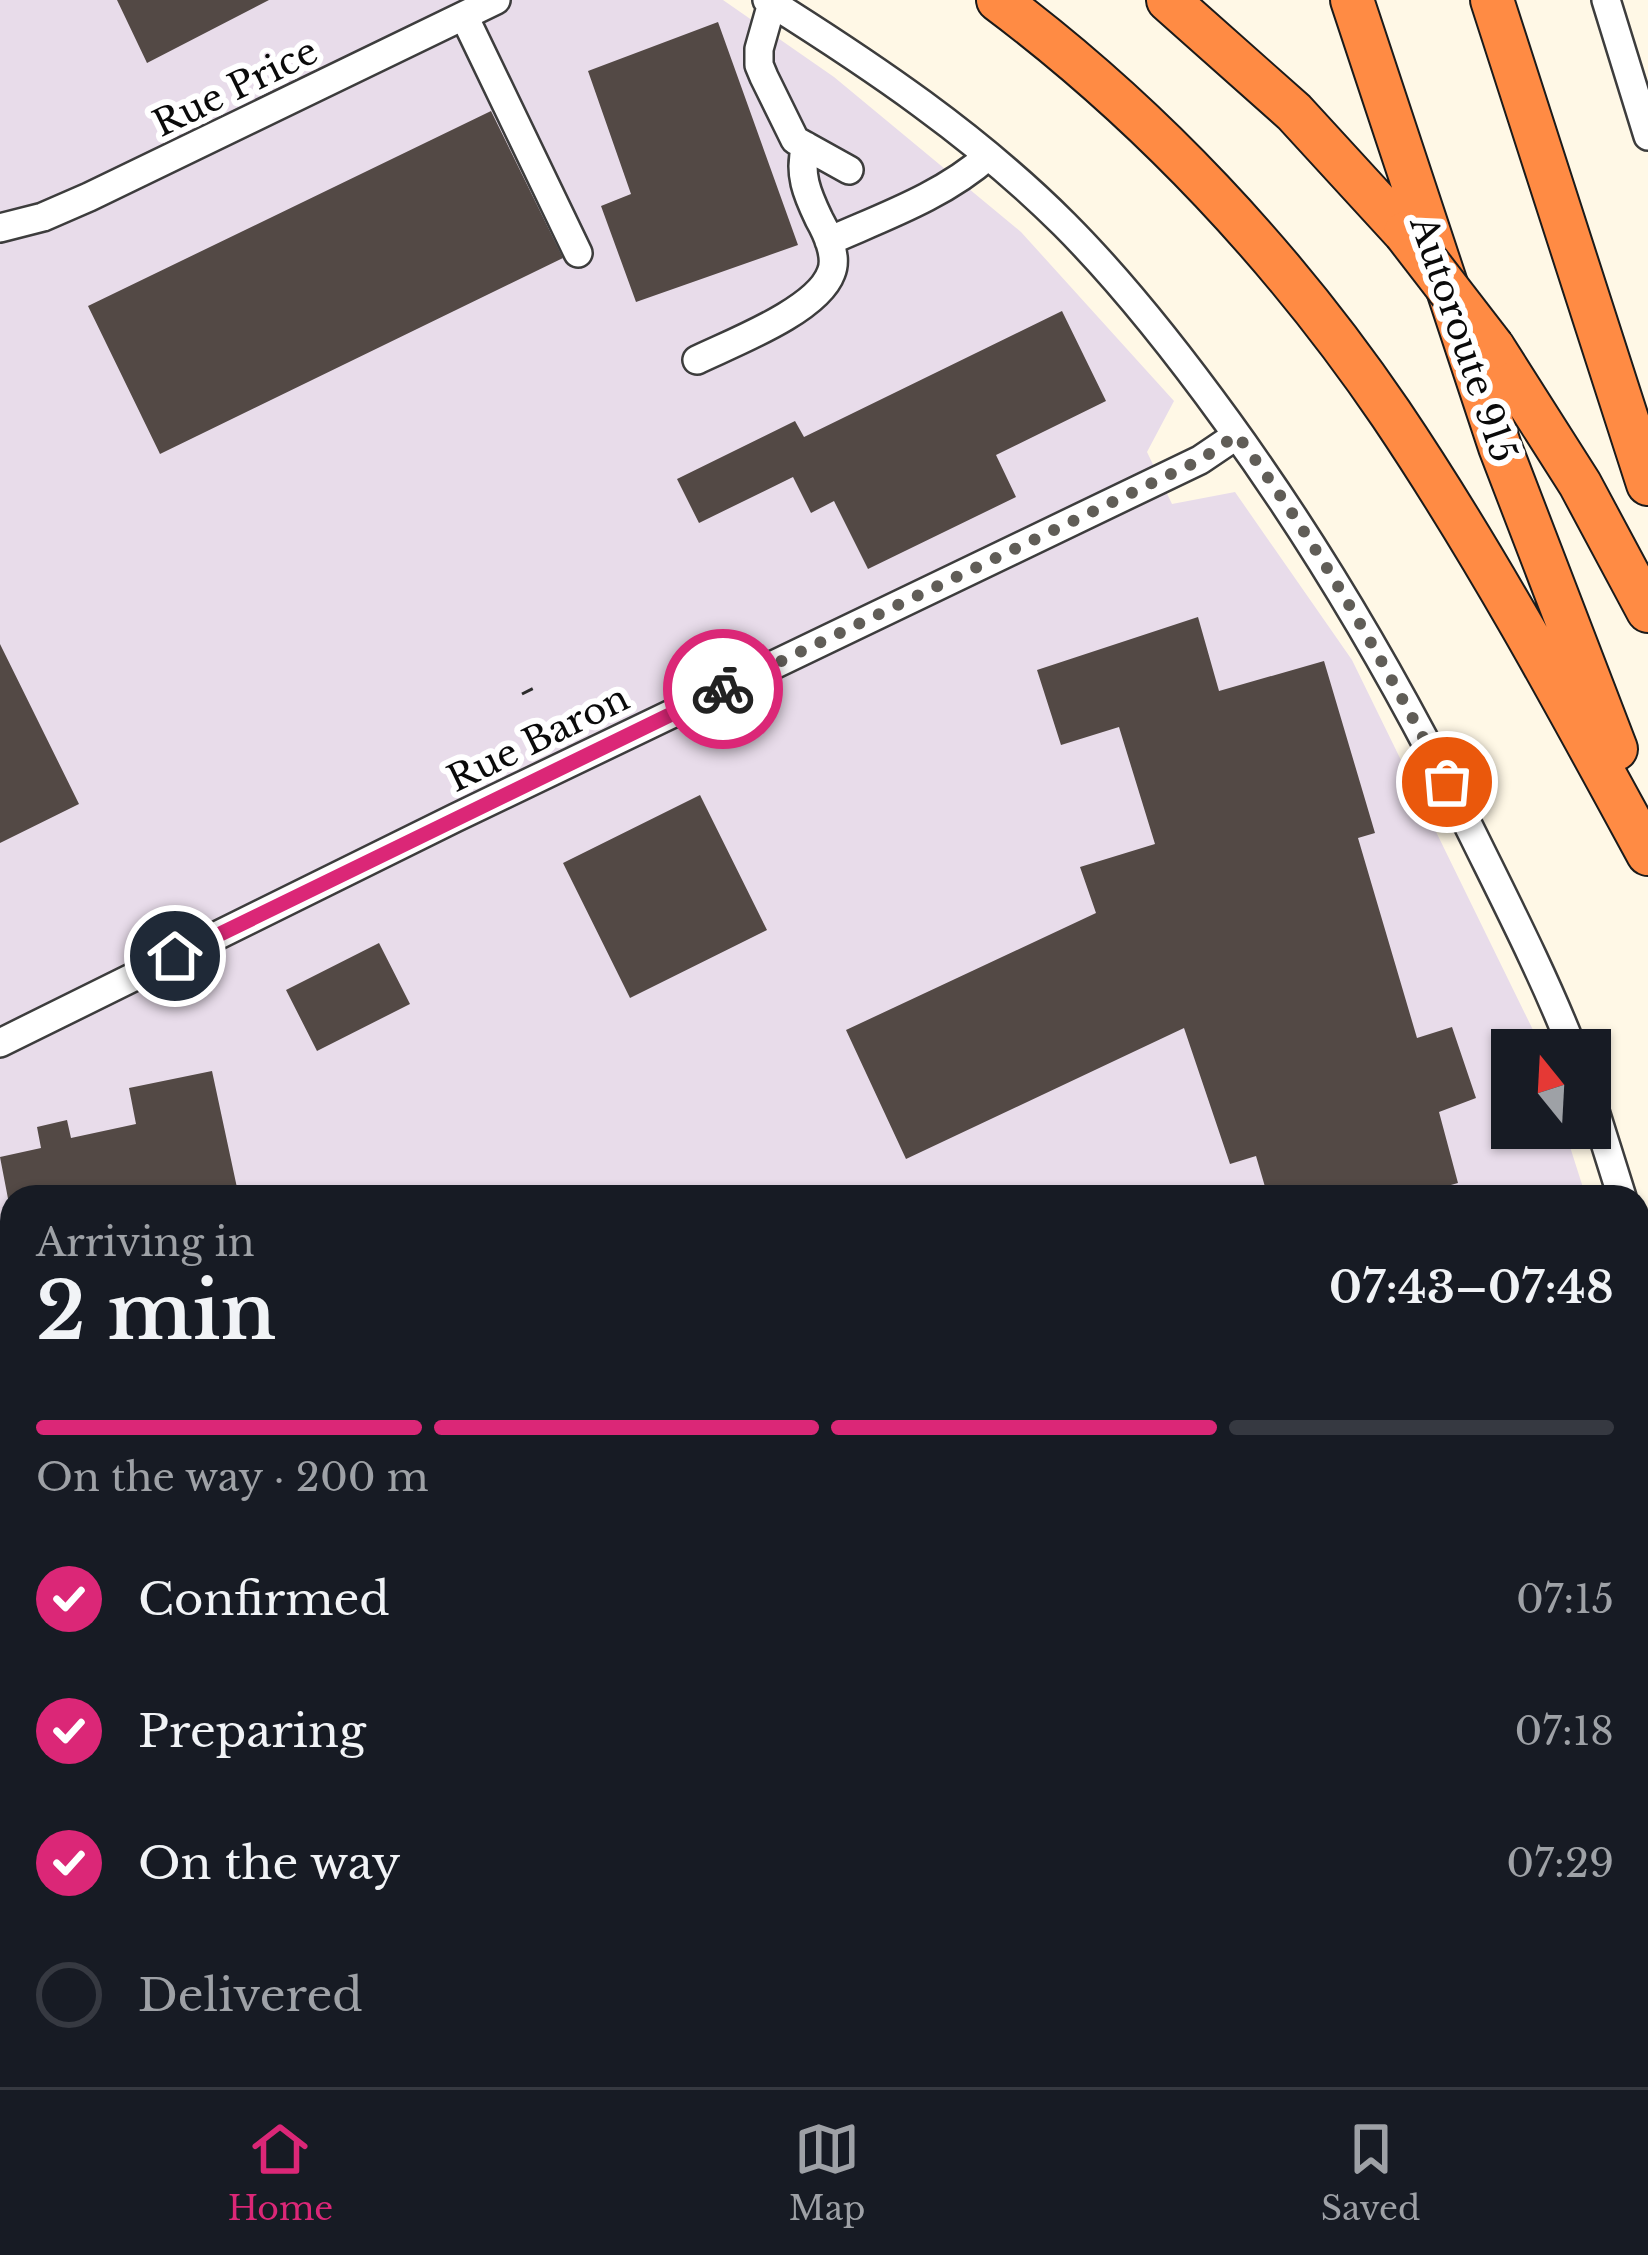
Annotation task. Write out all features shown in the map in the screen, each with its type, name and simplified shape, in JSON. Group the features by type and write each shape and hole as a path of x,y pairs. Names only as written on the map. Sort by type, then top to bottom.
{"highway":[{"path":"998,0 1110,92 1182,162 1325,325 1400,428 1496,578 1648,854"},
{"path":"1168,0 1294,112 1405,233 1493,347 1569,466 1648,611"},
{"name":"Autoroute 915","path":"1352,0 1500,447 1648,834"},
{"path":"1492,0 1648,484"}],"street":[{"name":"Rue Price","path":"0,228 43,217 89,197 496,0"},
{"path":"1606,0 1648,136"},
{"path":"849,170 795,140 759,65 769,2 920,101 988,156 1101,263 1186,365 1322,558 1409,711 1537,964 1564,1029"},
{"path":"464,16 578,253"},
{"path":"697,360 799,309 832,273 829,241 802,175 806,146"},
{"path":"829,241 950,186 988,156"},
{"name":"Rue Baron","path":"0,1043 1200,460 1237,435"},
{"path":"1607,1149 1618,1185"}],"path":[{"path":"522,694 536,686"}],"shaded area":[{"path":"0,0 723,0 834,77 1021,232 1174,401 1147,452 1172,504 1235,492 1352,660 1533,1029 1491,1029 1491,1149 1571,1149 1582,1185 0,1185"}],"building":[{"path":"117,0 269,0 147,63"},
{"path":"718,22 798,245 636,302 601,206 631,194 588,71"},
{"path":"491,111 563,258 160,454 88,306"},
{"path":"1062,311 1106,401 996,455 1016,497 868,569 834,501 811,513 793,477 699,523 677,479 795,421 804,437"},
{"path":"1198,617 1219,691 1324,661 1375,833 1358,838 1417,1038 1452,1027 1476,1098 1439,1112 1458,1183 1264,1185 1256,1156 1230,1164 1184,1028 906,1159 846,1030 1096,913 1080,867 1155,844 1119,727 1061,745 1037,670"},
{"path":"0,644 79,804 0,843"},
{"path":"700,795 767,930 630,998 563,863"},
{"path":"379,943 410,1004 317,1051 286,990"},
{"path":"212,1071 236,1185 5,1185 0,1157 41,1148 37,1127 67,1120 71,1138 136,1124 129,1088"}],"way so far":[{"path":"723,689 1200,460 1237,435 1339,586 1447,782"}],"route":[{"path":"175,956 723,689"}]}
